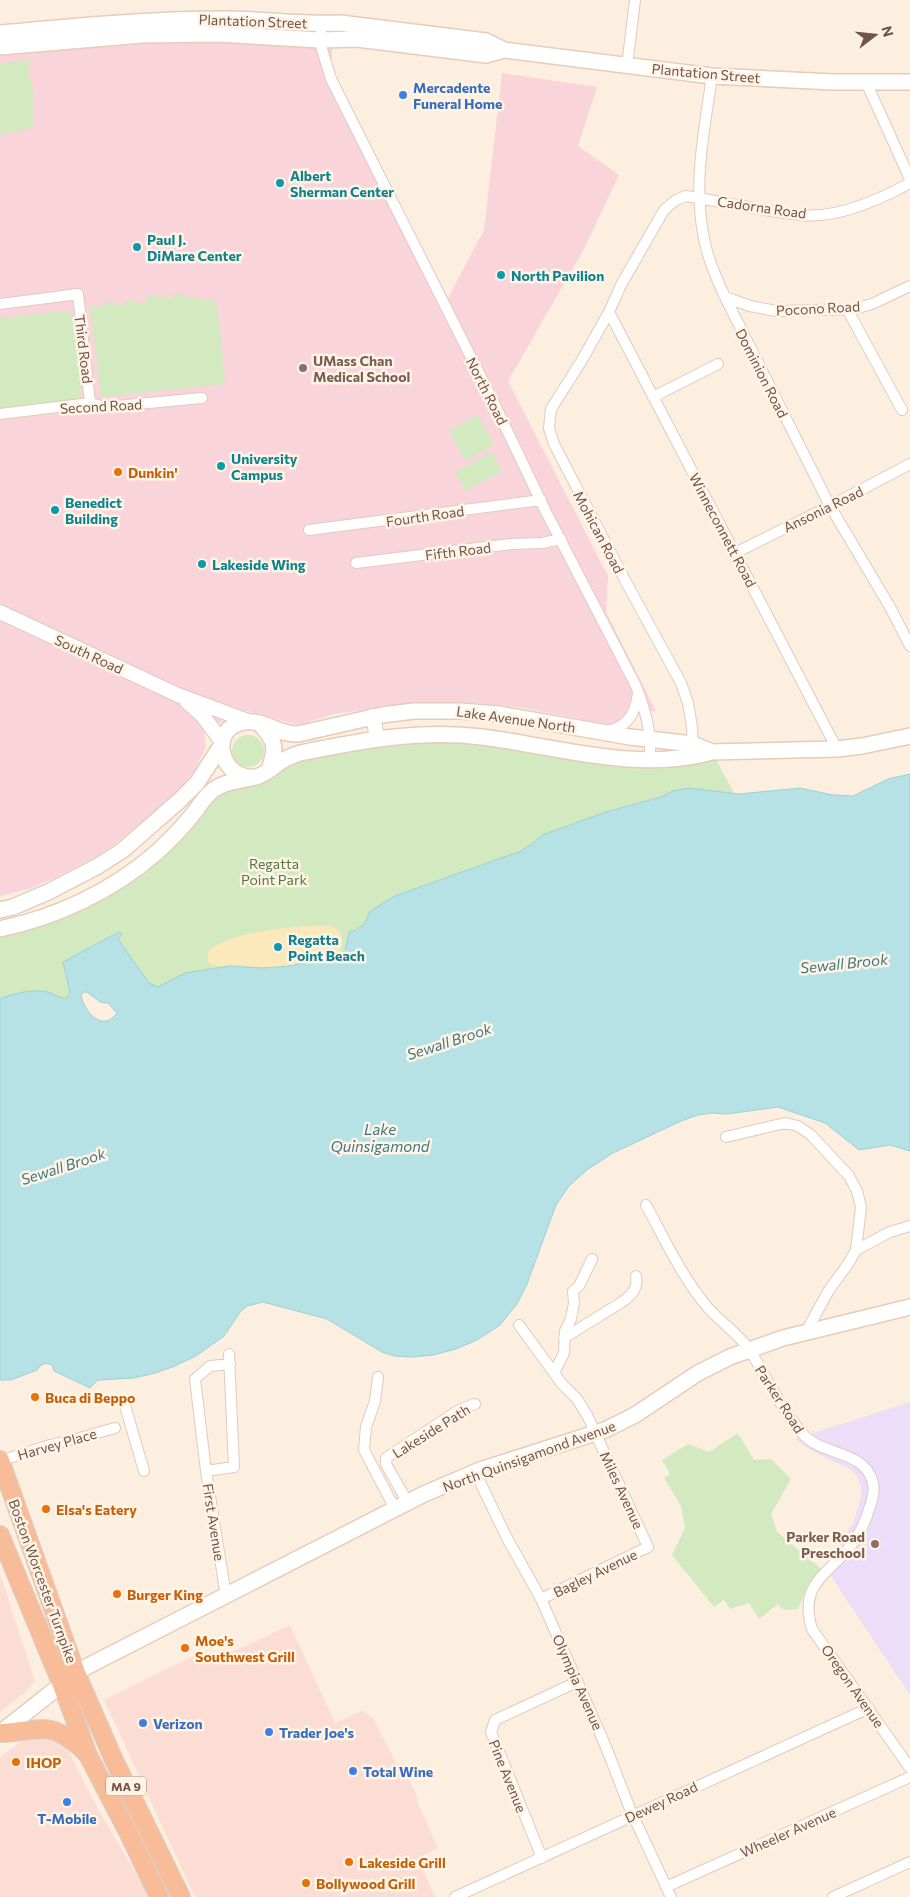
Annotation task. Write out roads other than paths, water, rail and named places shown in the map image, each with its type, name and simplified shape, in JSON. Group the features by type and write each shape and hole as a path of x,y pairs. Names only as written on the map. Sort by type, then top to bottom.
{"highway":[{"name":"Boston Worcester Turnpike","path":"0,1461 76,1673"},
{"name":"Boston Worcester Turnpike","path":"1,1541 62,1685"},
{"name":"MA 9","path":"76,1673 116,1766 181,1897"},
{"name":"MA 9","path":"62,1685 88,1755 159,1897"},
{"path":"0,1733 51,1730 76,1744 88,1755"}],"main road":[{"name":"Plantation Street","path":"0,33 165,20 227,19 321,24 340,23 486,41 504,50 712,76 910,82"},
{"name":"Plantation Street","path":"0,47 154,35 218,34 320,40 357,39 486,55 504,50"},
{"name":"Lake Avenue North","path":"255,723 286,734 298,734 373,716 429,710 473,712 516,717 651,739 693,750 712,752 837,749 910,736"},
{"path":"0,910 13,907 48,892 124,850 197,783 230,728 237,724 255,723 271,736 274,754 269,770 255,777 222,784 211,791 182,828 143,864 116,882 53,913 0,929"},
{"name":"Lake Avenue North","path":"269,770 282,761 300,753 377,738 419,735 481,736 614,758 650,759 693,750"},
{"path":"221,744 223,755 232,770 239,774 255,777"},
{"name":"North Quinsigamond Avenue","path":"0,1733 76,1673 402,1506 475,1472 596,1434 635,1415 709,1366 749,1350 783,1338 910,1307"}],"street":[{"path":"627,66 635,0"},
{"name":"North Road","path":"321,24 320,40 324,60 331,79 638,693 646,715 651,739 650,759"},
{"name":"Dominion Road","path":"712,76 699,166 698,198 705,244 712,268 724,297 830,506 890,607 910,646"},
{"path":"866,82 910,179"},
{"name":"Cadorna Road","path":"609,312 621,285 664,210 676,200 686,196 802,215 848,209 874,202 910,184"},
{"name":"Pocono Road","path":"724,297 750,306 776,311 847,309 860,308 872,304 910,286"},
{"name":"Third Road","path":"0,304 78,294 90,404"},
{"path":"847,309 902,410"},
{"name":"Winneconnett Road","path":"609,312 837,749"},
{"name":"Mohican Road","path":"609,312 551,409 550,433 589,514 681,683 688,703 693,750"},
{"path":"653,397 718,364"},
{"name":"Second Road","path":"0,414 90,404 105,407 202,398"},
{"name":"Ansonia Road","path":"735,553 910,464"},
{"name":"Fourth Road","path":"308,530 541,500"},
{"name":"Fifth Road","path":"356,563 511,544 542,543 561,539"},
{"name":"South Road","path":"0,612 178,695 255,723"},
{"path":"603,732 615,729 629,721 636,706 638,693"},
{"name":"South Road","path":"178,695 203,716 221,744"},
{"path":"373,716 377,738"},
{"path":"726,1137 785,1123 798,1126 811,1135 849,1176 857,1191 861,1207 856,1250 829,1290 806,1332"},
{"name":"Parker Road","path":"646,1205 683,1273 704,1304 739,1336 782,1405 806,1437 817,1446 850,1457 868,1472 872,1480 872,1502 860,1533 848,1549 821,1577 808,1601"},
{"path":"856,1250 890,1232 910,1226"},
{"path":"554,1373 564,1353 565,1331 571,1320 574,1303 573,1291 579,1286 592,1260"},
{"path":"564,1338 630,1296 635,1290 636,1276"},
{"name":"Miles Avenue","path":"519,1325 554,1373 581,1404 648,1547"},
{"name":"First Avenue","path":"206,1470 234,1467 230,1359 210,1366 195,1379 206,1470 226,1596"},
{"path":"378,1377 375,1400 366,1428 364,1450 387,1493 402,1506"},
{"name":"Lakeside Path","path":"399,1486 386,1464 386,1458 459,1410 475,1404"},
{"path":"126,1409 144,1471"},
{"name":"Harvey Place","path":"0,1461 50,1445 76,1440 115,1428"},
{"name":"Olympia Avenue","path":"475,1472 508,1540 541,1599 606,1747 633,1815 671,1897"},
{"path":"387,1493 399,1486 402,1506"},
{"name":"Bagley Avenue","path":"541,1599 648,1547"},
{"name":"Oregon Avenue","path":"808,1601 808,1614 812,1629 910,1768"},
{"name":"Pine Avenue","path":"542,1858 493,1739 492,1726 495,1720 576,1682"},
{"name":"Dewey Road","path":"455,1897 869,1708"},
{"name":"Wheeler Avenue","path":"666,1887 910,1777"},
{"path":"833,1897 910,1862"}],"water":[{"name":"Lake Quinsigamond","path":"910,774 910,1151 890,1145 859,1150 825,1123 778,1107 727,1114 712,1113 698,1115 613,1153 588,1169 569,1186 556,1205 527,1284 517,1304 500,1325 477,1340 456,1349 433,1355 394,1356 382,1352 327,1319 263,1302 247,1306 241,1311 224,1336 196,1356 155,1373 134,1378 98,1380 90,1388 54,1371 52,1365 46,1363 37,1370 11,1380 0,1380 0,999 30,991 48,992 67,998 70,992 63,962 119,932 122,934 118,939 149,983 158,987 185,973 230,966 262,968 290,966 345,953 349,932 356,930 365,923 370,911 395,896 521,851 542,835 606,812 661,797 673,791 689,788 739,794 800,788 833,795 853,796 888,779","holes":["87,992 100,1002 108,1003 117,1013 112,1019 100,1021 90,1013 81,995"]}],"place":[{"name":"Mercadente Funeral Home","path":"403,95"},
{"name":"Albert Sherman Center","path":"280,183"},
{"name":"Paul J. DiMare Center","path":"137,247"},
{"name":"North Pavilion","path":"501,275"},
{"name":"UMass Chan Medical School","path":"303,368"},
{"name":"University Campus","path":"221,466"},
{"name":"Dunkin'","path":"118,472"},
{"name":"Benedict Building","path":"55,510"},
{"name":"Lakeside Wing","path":"202,564"},
{"name":"Regatta Point Beach","path":"278,947"},
{"name":"Buca di Beppo","path":"35,1397"},
{"name":"Elsa's Eatery","path":"46,1509"},
{"name":"Parker Road Preschool","path":"875,1544"},
{"name":"Burger King","path":"117,1594"},
{"name":"Moe's Southwest Grill","path":"185,1648"},
{"name":"Verizon","path":"143,1723"},
{"name":"Trader Joe's","path":"269,1732"},
{"name":"IHOP","path":"16,1762"},
{"name":"Total Wine","path":"353,1771"},
{"name":"T-Mobile","path":"67,1802"},
{"name":"Lakeside Grill","path":"349,1862"},
{"name":"Bollywood Grill","path":"306,1883"}],"park label":[{"name":"Regatta Point Park","path":"274,872"}],"water label":[{"name":"Sewall Brook","path":"844,963"},
{"name":"Sewall Brook","path":"449,1041"},
{"name":"Sewall Brook","path":"63,1166"}]}
